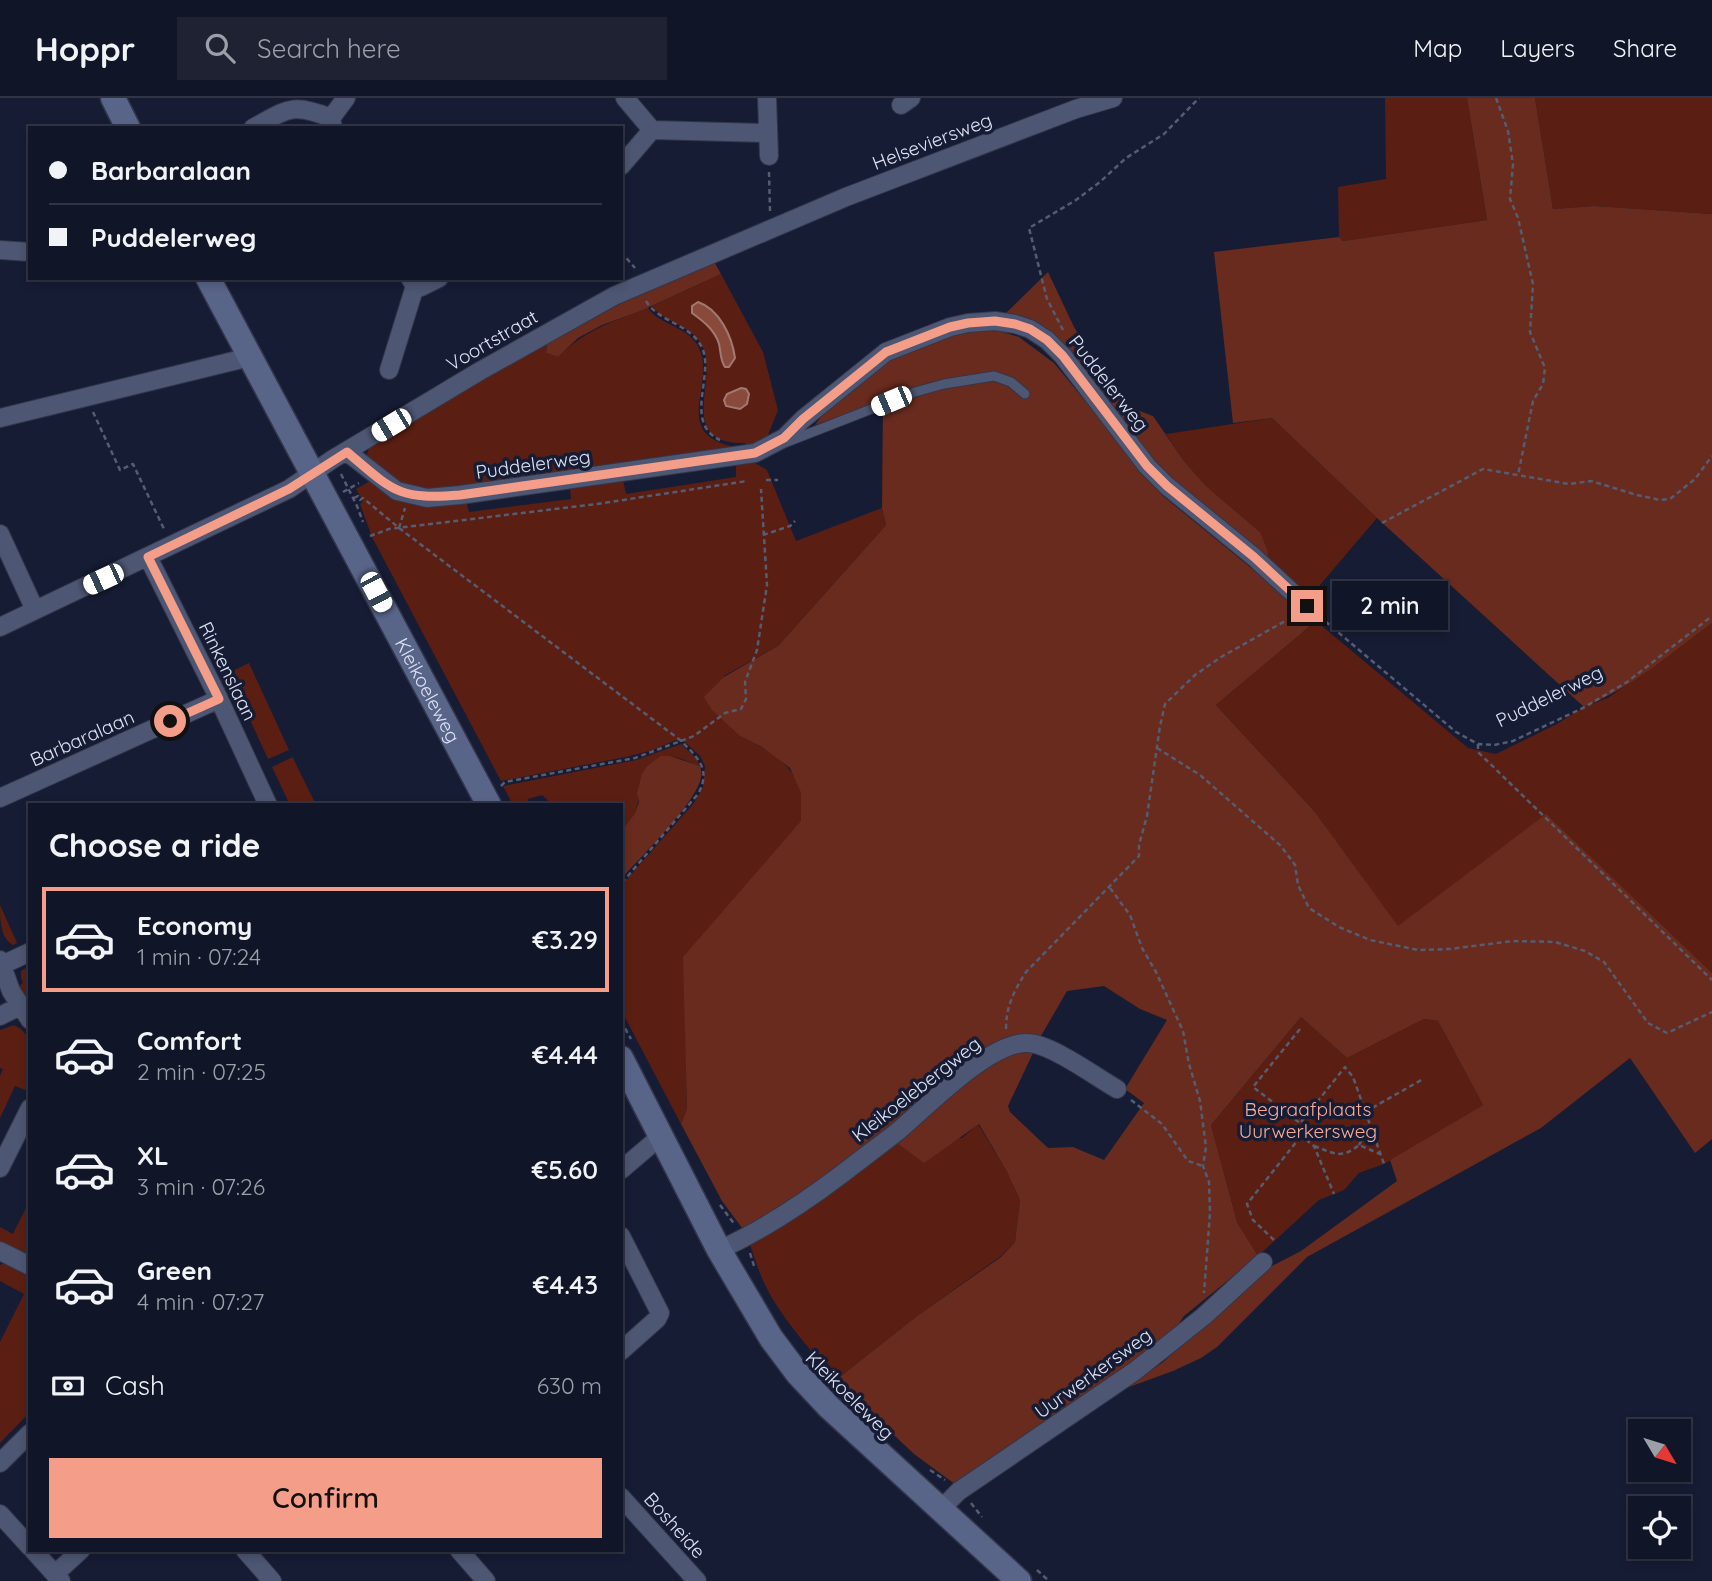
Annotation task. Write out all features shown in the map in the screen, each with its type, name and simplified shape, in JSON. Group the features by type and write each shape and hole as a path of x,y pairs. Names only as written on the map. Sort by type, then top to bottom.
{"street":[{"path":"113,98 127,126"},
{"path":"257,126 288,109 300,108 332,123 346,98"},
{"path":"625,98 652,130 768,133"},
{"path":"767,98 769,156"},
{"name":"Helseviersweg","path":"846,197 1076,108 1113,98"},
{"path":"623,164 652,130"},
{"name":"Voortstraat","path":"0,626 289,489 547,332 641,284 846,197"},
{"path":"0,250 28,252"},
{"name":"Kleikoeleweg","path":"209,280 487,797"},
{"path":"389,370 412,282 421,287 435,280"},
{"name":"Puddelerweg","path":"347,452 397,491 426,498 473,494 752,453 784,438 803,419 886,352 950,327 968,323 995,321 1015,324 1030,329 1047,340 1063,356 1147,466 1167,486 1254,557 1307,606"},
{"path":"0,418 250,357"},
{"path":"0,534 35,610"},
{"name":"Rinkenslaan","path":"148,557 267,803"},
{"name":"Barbaralaan","path":"0,798 219,699"},
{"path":"0,1016 25,1013 11,990 1,963 28,953"},
{"name":"Kleikoelebergweg","path":"719,1250 743,1239 839,1176 979,1063 1006,1046 1027,1043 1043,1045 1117,1089"},
{"name":"Kleikoeleweg","path":"624,1055 661,1136 719,1250 771,1338 798,1374 829,1407 941,1509 1025,1573"},
{"path":"0,1168 28,1112"},
{"path":"623,1168 661,1136"},
{"path":"623,1240 660,1313 657,1320 623,1349"},
{"path":"0,1251 28,1265"},
{"name":"Uurwerkersweg","path":"941,1509 959,1491 1135,1371 1204,1316 1263,1262"},
{"path":"0,1463 28,1435"},
{"name":"Bosheide","path":"623,1498 697,1581"},
{"path":"0,1514 28,1546"},
{"path":"34,1552 58,1578 79,1552"},
{"path":"246,1552 272,1581"},
{"path":"461,1552 486,1581"}],"lane":[{"path":"752,453 915,392 944,384 994,376 1011,382 1025,394"}],"path":[{"path":"1065,334 1047,299 1029,228 1100,183 1126,158 1164,134 1199,98"},
{"path":"1496,98 1508,131 1513,164 1510,199 1518,218 1533,284 1530,332 1545,368 1543,384 1534,401 1518,475"},
{"path":"769,156 771,228"},
{"path":"623,255 641,284 653,312 684,328 702,346 705,370 700,410 707,429 715,438 745,447 752,453"},
{"path":"86,397 120,470 133,464 172,546"},
{"path":"1382,523 1483,469 1569,484 1591,481 1637,495 1670,499 1695,479 1712,456"},
{"path":"766,480 778,480"},
{"path":"352,546 375,534 399,528 597,504 747,481"},
{"path":"348,489 354,498 363,498 680,740 701,761 704,771 702,787 623,882"},
{"path":"487,797 505,782 635,758 694,736 725,713 741,709 744,704 745,682 757,650 767,585 761,489"},
{"path":"763,535 790,526 795,521"},
{"path":"1006,1046 1006,1013 1012,995 1026,972 1139,856 1166,704 1178,689 1221,657 1249,643 1307,606"},
{"name":"Puddelerweg","path":"1307,606 1456,732 1478,744 1494,745 1513,741 1583,708 1627,682 1712,616"},
{"path":"1478,744 1478,752 1712,980"},
{"path":"1157,748 1200,775 1280,846 1295,865 1298,885 1309,908 1339,927 1370,940 1418,950 1513,941 1555,942 1585,951 1604,962 1648,1023 1667,1033 1712,1012"},
{"path":"1110,888 1130,915 1142,948 1183,1031 1200,1101 1206,1147 1203,1166 1209,1182 1210,1213 1203,1281 1204,1316"},
{"path":"1300,1029 1253,1087 1300,1123"},
{"path":"1274,1240 1253,1220 1247,1204 1301,1136 1300,1123 1345,1067 1353,1077 1384,1164"},
{"path":"1365,1112 1423,1079"},
{"path":"1117,1089 1162,1124 1188,1161 1203,1166"},
{"path":"1301,1136 1314,1146 1337,1154 1349,1153 1359,1145 1370,1124"},
{"path":"1359,1145 1380,1154"},
{"path":"1314,1146 1334,1195"},
{"path":"718,1202 743,1239 755,1269"},
{"path":"924,1466 959,1491 983,1519"},
{"path":"1025,1573 1049,1581"}],"green space":[{"path":"1385,98 1467,98 1487,220 1343,241 1339,237 1338,187 1386,179"},
{"path":"1535,98 1712,98 1712,214 1594,206 1553,209"},
{"path":"721,274 763,352 778,410 766,440 747,446 745,443 724,440 711,433 705,421 706,360 702,346 685,328 664,317 652,306","holes":["703,304 725,327 731,342 735,358 729,368 714,333 692,313 694,308"]},
{"path":"648,308 660,319 682,330 699,348 703,378 699,408 705,433 718,442 740,448 427,492 404,487 366,457 369,448 538,346 547,344 546,353 558,357 589,333"},
{"path":"1272,418 1377,518 1308,599 1267,560 1260,532 1206,486 1184,461 1166,434"},
{"path":"750,460 767,470 796,541 882,508 886,525 779,645 724,676 740,736 777,758 797,782 802,796 801,822 684,957 687,1109 681,1124 623,1014 623,884 694,803 703,787 705,766 700,756 685,742 676,740 626,757 501,781 372,537 360,504 363,501 356,489 370,481 394,497 415,503 466,500 469,512 571,499 570,488 623,480 626,494 736,477 736,462"},
{"path":"1316,621 1468,748 1496,754 1557,724 1584,707 1608,698 1712,623 1712,973 1546,815 1398,927 1315,812 1216,705"},
{"path":"249,663 289,750 268,759 234,685 222,690 216,679"},
{"path":"681,744 696,758 700,766 679,758 667,757 648,765 635,813 623,828 623,803 551,803 542,795 528,799 528,803 512,803 503,786 636,760"},
{"path":"293,757 315,803 289,803 272,767"},
{"path":"0,905 17,943 13,945 3,933"},
{"path":"28,966 28,1002 19,986 23,983 21,971"},
{"name":"Begraafplaats Uurwerkersweg","path":"1301,1017 1347,1058 1424,1019 1438,1021 1483,1105 1384,1164 1359,1173 1344,1190 1319,1200 1258,1256 1237,1222 1211,1125"},
{"path":"14,1025 28,1037 28,1091 15,1086 0,1118 0,1076 3,1069 0,1068 0,1030"},
{"path":"978,1124 1007,1172 1020,1200 1015,1242 1001,1256 917,1316 836,1380 776,1305 745,1232 893,1140 962,1138"},
{"path":"28,1204 28,1256 0,1243 0,1227 13,1234"},
{"path":"7,1262 28,1272 28,1414 0,1443 0,1342 24,1294 0,1281 0,1265"}],"shaded area":[{"path":"1467,98 1535,98 1553,209 1594,206 1712,214 1712,623 1634,680 1584,707 1272,418 1233,423 1214,252 1339,237 1343,241 1487,220"},
{"path":"712,258 721,274 643,310 602,325 578,338 558,357 546,353 547,344 614,303"},
{"path":"1048,272 1074,327 1101,371 1125,400 1137,410 1153,416 1184,461 1206,486 1260,532 1268,552 1267,560 1164,473 1070,352 1004,315"},
{"path":"698,302 718,317 728,332 735,358 729,367 723,364 715,334 692,313 692,306"},
{"path":"990,328 1019,337 1054,363 1163,496 1316,621 1216,705 1315,812 1398,926 1546,814 1712,973 1712,1139 1695,1153 1630,1058 1541,1128 1307,1257 1217,1347 1201,1358 1121,1390 1162,1363 1266,1269 1301,1251 1397,1181 1390,1160 1483,1105 1438,1021 1424,1019 1347,1058 1301,1017 1211,1125 1237,1222 1258,1256 1184,1316 1171,1335 959,1487 914,1454 836,1380 917,1316 1001,1257 1015,1242 1020,1200 1007,1172 979,1124 924,1163 893,1140 745,1232 722,1201 681,1124 687,1109 683,957 801,821 801,793 790,768 762,747 740,736 712,710 704,697 724,677 779,645 886,525 882,508 883,401 815,425 840,396 872,371 906,350 942,336","holes":["1104,986 1140,1009 1167,1020 1125,1089 1144,1103 1104,1160 1073,1147 1048,1148 1010,1112 1008,1106 1041,1036 1067,991"]},
{"path":"741,388 746,389 749,394 747,404 740,409 726,406 724,400 727,394"},
{"path":"661,756 670,756 700,766 701,777 679,815 623,877 623,828 635,813 642,774 648,765"}],"route":[{"path":"170,721 219,699 148,557 289,489 347,452 397,491 426,498 755,453 784,438 803,419 886,352 950,327 968,323 995,321 1015,324 1030,329 1047,340 1063,356 1147,466 1307,606"}]}
